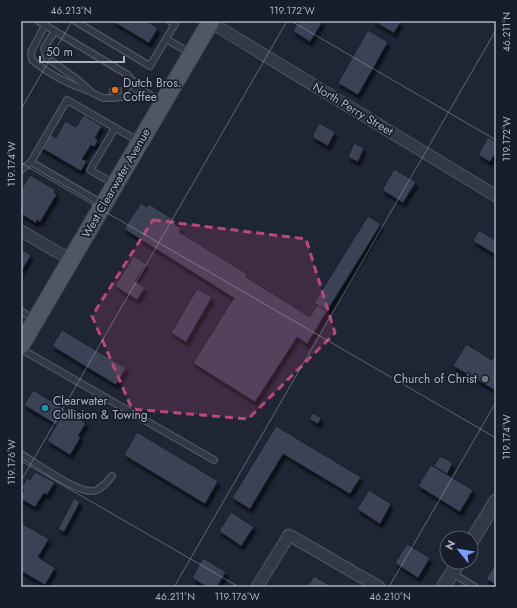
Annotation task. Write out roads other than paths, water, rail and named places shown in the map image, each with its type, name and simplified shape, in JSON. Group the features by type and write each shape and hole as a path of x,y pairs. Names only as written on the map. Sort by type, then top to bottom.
{"main road":[{"name":"West Clearwater Avenue","path":"21,345 211,22"}],"street":[{"name":"North Perry Street","path":"211,22 496,196"},
{"path":"21,231 70,260"},
{"path":"478,530 496,500"},
{"path":"257,587 289,535 379,587"},
{"path":"443,587 454,570"}],"lane":[{"path":"38,21 128,75 138,88 163,103"},
{"path":"75,21 150,66 174,22"},
{"path":"45,25 31,52 32,60 46,71 70,85 103,98 128,96 138,88"},
{"path":"55,31 44,48 47,58 78,80 91,92"},
{"path":"166,39 192,54"},
{"path":"21,170 31,162 67,100 140,142"},
{"path":"115,128 90,170 115,184"},
{"path":"31,162 103,204"},
{"path":"21,311 36,320"},
{"path":"21,349 214,460"},
{"path":"21,454 71,484 86,491 98,490 112,476"},
{"path":"452,573 475,587"}],"place":[{"name":"Dutch Bros. Coffee","path":"115,90"},
{"name":"Church of Christ","path":"485,379"},
{"name":"Clearwater Collision & Towing","path":"45,408"}]}
